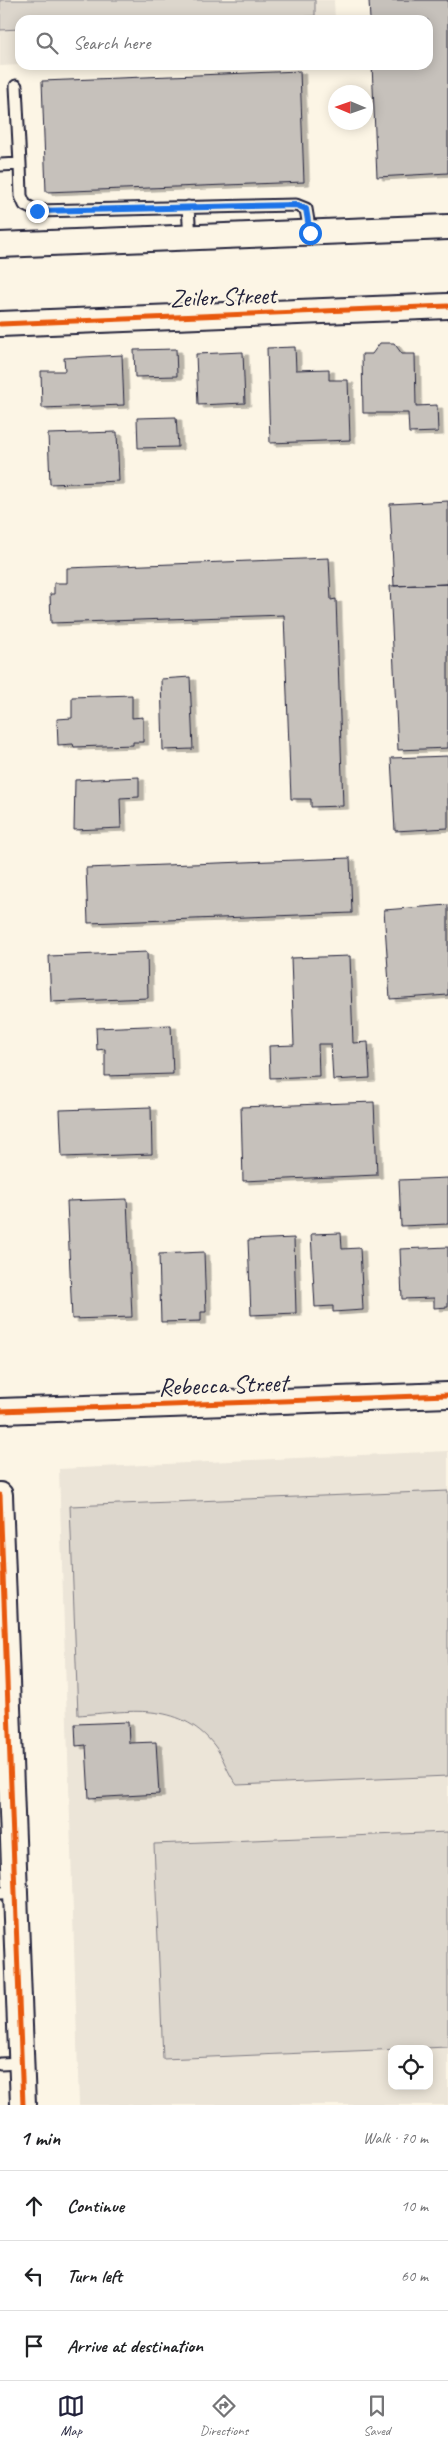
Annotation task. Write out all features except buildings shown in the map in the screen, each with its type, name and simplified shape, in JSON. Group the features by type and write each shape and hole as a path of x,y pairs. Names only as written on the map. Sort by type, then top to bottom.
{"street":[{"path":"0,245 448,227"},
{"name":"Zeiler Street","path":"0,324 448,306"},
{"name":"Rebecca Street","path":"0,1411 448,1395"},
{"path":"0,1495 11,2063 23,2105"}],"lane":[{"path":"16,86 21,196 26,205 37,211 296,205 306,209 310,233"},
{"path":"0,165 20,164"},
{"path":"188,208 190,238"}],"shaded area":[{"path":"0,0 334,0 335,15 15,15 15,65 0,66"},
{"path":"0,0 315,0 315,15 15,15 15,29 0,30"},
{"path":"448,1451 448,2105 79,2105 59,1469"},
{"path":"448,1491 448,1776 237,1785 214,1745 200,1731 185,1721 168,1715 134,1711 78,1715 70,1506"},
{"path":"448,1832 448,2047 388,2045 388,2050 163,2059 154,1844"}],"cycle path":[{"path":"0,324 448,306"},
{"path":"0,1411 448,1395"},
{"path":"0,1495 23,2105"}],"route":[{"path":"37,211 296,205 306,209 310,233"}]}
